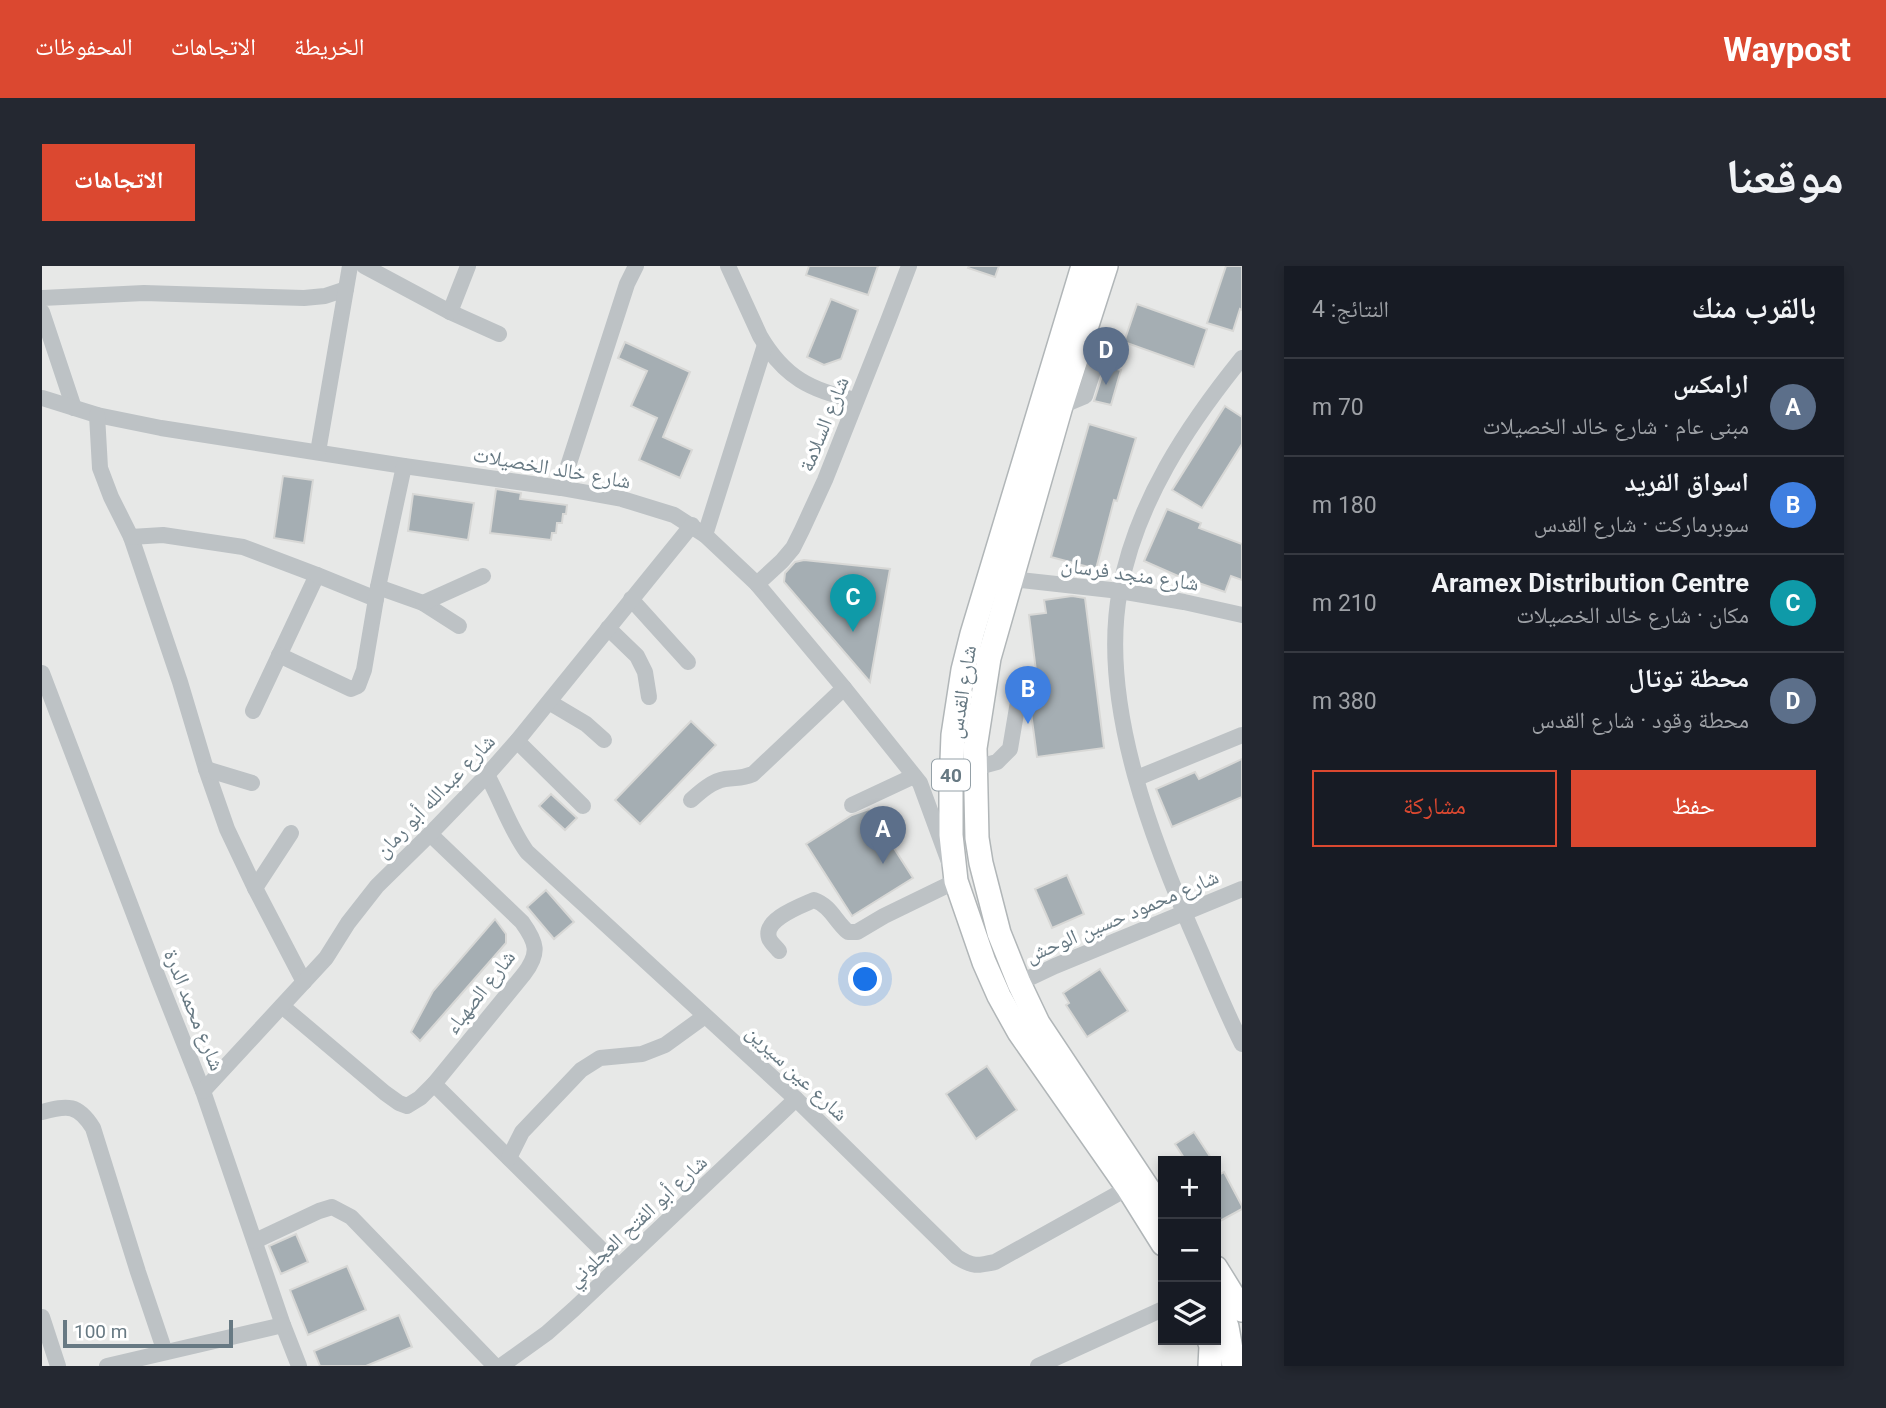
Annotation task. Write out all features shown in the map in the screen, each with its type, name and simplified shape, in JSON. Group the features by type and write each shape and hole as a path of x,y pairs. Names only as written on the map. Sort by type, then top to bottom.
{"highway":[{"name":"شارع القدس","path":"1083,266 972,634 957,706 951,787 951,835 956,881 984,962 999,996 1019,1032 1128,1188 1158,1236"},
{"name":"شارع القدس","path":"1106,266 1061,406 989,658 975,748 977,838 999,933 1038,1023 1158,1203"},
{"path":"1047,1035 1068,1048 1080,1061 1158,1180"},
{"path":"1221,1276 1242,1310"},
{"path":"1221,1311 1227,1327 1234,1366"}],"street":[{"path":"318,452 350,266"},
{"path":"364,266 450,312 499,334"},
{"path":"450,312 468,266"},
{"path":"561,488 623,297 636,266"},
{"path":"728,266 765,345 783,367 800,381 829,394 856,400"},
{"name":"شارع السلامة","path":"757,584 793,548 802,530 825,480 908,266"},
{"path":"42,298 145,293 304,298 324,296 346,289"},
{"path":"42,312 68,407"},
{"path":"699,530 765,345"},
{"path":"1242,358 1210,398 1167,466 1145,508 1132,543 1120,591 1115,645 1121,707 1137,778 1153,830 1184,913 1237,1023 1242,1044"},
{"name":"شارع خالد الخصيلات","path":"42,400 161,428 622,499 674,515 699,530 757,584 917,780 956,881"},
{"path":"97,415 100,468 131,537 227,830 304,982"},
{"path":"279,655 351,689 360,682 404,466"},
{"name":"شارع عبدالله أبو رمان","path":"203,1091 326,958 348,923 377,886 487,775 631,599 699,530"},
{"path":"131,537 163,536 243,547 317,575 423,603 459,626"},
{"path":"253,711 317,575"},
{"path":"423,603 483,576"},
{"name":"شارع منجد فرسان","path":"1011,579 1120,591 1242,615"},
{"path":"631,599 688,662"},
{"path":"608,628 637,656 645,672 649,697"},
{"name":"شارع محمد الدرة","path":"42,673 203,1091 299,1366"},
{"path":"975,768 997,762 1010,749 1022,678"},
{"path":"691,800 705,788 723,779 739,779 753,774 844,688"},
{"path":"549,702 586,724 604,740"},
{"path":"1137,778 1242,735"},
{"path":"517,741 583,806"},
{"path":"206,769 252,783"},
{"name":"شارع عين سيرين","path":"487,775 518,840 527,852 796,1099 957,1257 969,1265 995,1262 1128,1188"},
{"path":"852,804 917,780 932,789 951,787"},
{"path":"255,888 291,833"},
{"name":"شارع الصهباء","path":"282,1006 399,1103 407,1105 420,1098 434,1084 533,962 536,950 532,936 522,922 430,834"},
{"path":"779,951 769,938 773,923 784,914 814,901 830,909 848,932 857,932 956,881"},
{"name":"شارع محمود حسين الوحش","path":"1019,983 1242,888"},
{"path":"509,1158 522,1132 581,1070 600,1058 642,1054 665,1045 705,1016"},
{"path":"434,1084 618,1266"},
{"name":"شارع أبو الفتح العجلوني","path":"501,1366 559,1323 796,1099"},
{"path":"42,1112 64,1106 76,1109 86,1117 93,1128 165,1352"},
{"path":"255,1241 318,1211 332,1207 342,1212 351,1217 495,1366"},
{"path":"1038,1366 1158,1311"},
{"path":"42,1317 58,1366"},
{"path":"107,1366 283,1325"}],"shaded area":[{"path":"42,266 1242,266 1242,1366 42,1366"}],"building":[{"path":"809,266 878,266 868,295 806,275"},
{"path":"999,266 995,277 968,268"},
{"path":"1226,266 1242,266 1242,310 1240,309 1233,331 1207,323"},
{"path":"831,299 858,310 841,359 824,365 807,357"},
{"path":"1137,304 1207,329 1194,367 1124,342"},
{"path":"625,342 690,372 663,437 692,450 680,478 639,460 657,418 631,406 647,371 618,358"},
{"path":"1105,366 1121,370 1111,405 1094,401"},
{"path":"1225,406 1242,417 1242,444 1202,508 1172,490"},
{"path":"1089,424 1136,438 1117,501 1114,500 1096,569 1051,557"},
{"path":"283,476 313,480 304,543 274,538"},
{"path":"496,489 521,493 520,499 567,505 562,523 557,523 556,533 552,533 551,540 490,533"},
{"path":"413,494 474,503 468,540 408,531"},
{"path":"1167,509 1201,523 1199,528 1242,544 1242,580 1231,576 1225,592 1144,561"},
{"path":"804,560 890,569 870,682 784,582 785,573 795,562"},
{"path":"1072,596 1085,598 1104,748 1037,757 1029,698 1039,695 1029,615 1046,613 1044,600"},
{"path":"691,721 716,745 640,824 615,800"},
{"path":"1242,759 1242,797 1172,827 1156,789 1195,772 1199,779"},
{"path":"551,794 577,818 565,830 539,806"},
{"path":"869,809 913,878 852,916 806,844 852,815"},
{"path":"1067,875 1084,914 1052,928 1035,889"},
{"path":"546,890 574,922 554,939 527,907"},
{"path":"495,919 506,934 506,943 420,1041 411,1032 433,991"},
{"path":"1100,969 1128,1011 1087,1037 1066,1005 1069,1003 1063,993"},
{"path":"987,1066 1017,1110 976,1139 946,1094"},
{"path":"1194,1132 1210,1156 1183,1156 1175,1144"},
{"path":"1224,1172 1242,1209 1221,1220 1221,1219 1221,1174"},
{"path":"296,1234 308,1262 281,1274 269,1246"},
{"path":"347,1266 366,1310 308,1335 290,1290"},
{"path":"399,1315 412,1347 366,1366 320,1366 314,1351"}],"place":[{"name":"محطة توتال","path":"1106,385"},
{"name":"Aramex Distribution Centre","path":"853,632"},
{"name":"اسواق الفريد","path":"1028,724"},
{"name":"ارامكس","path":"883,864"}]}
